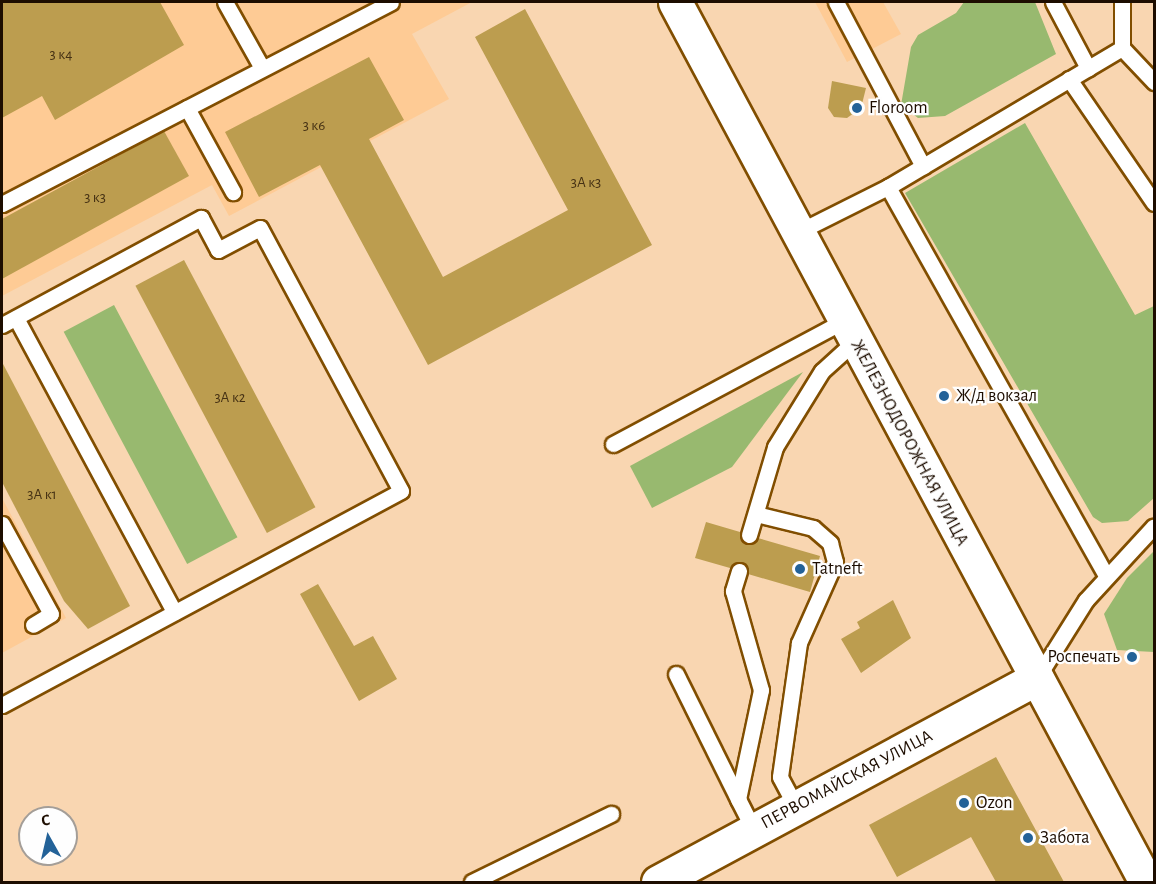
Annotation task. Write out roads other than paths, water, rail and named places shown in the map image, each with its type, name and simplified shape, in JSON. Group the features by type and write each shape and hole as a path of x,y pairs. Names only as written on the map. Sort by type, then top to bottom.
{"main road":[{"name":"ЖЕЛЕЗНОДОРОЖНАЯ УЛИЦА","path":"675,2 849,332 1146,882"},
{"name":"ПЕРВОМАЙСКАЯ УЛИЦА","path":"658,882 1037,678"}],"lane":[{"path":"225,2 262,68"},
{"path":"2,204 391,2"},
{"path":"836,2 923,166"},
{"path":"1053,2 1088,68"},
{"path":"1122,2 1122,48 1155,82"},
{"path":"798,232 888,187 1122,48"},
{"path":"1069,79 1155,203"},
{"path":"187,108 233,192"},
{"path":"888,187 1106,576"},
{"path":"2,325 201,218 218,250 260,228 401,490 2,705"},
{"path":"16,318 174,612"},
{"path":"613,444 849,332"},
{"path":"749,535 775,447 849,332"},
{"path":"756,514 813,528 830,543 835,562 799,643 780,777 796,807"},
{"path":"2,524 51,614 33,625"},
{"path":"1037,678 1106,576 1155,526"},
{"path":"738,571 733,591 761,690 738,799"},
{"path":"676,674 754,831"},
{"path":"476,882 611,814"}],"place":[{"name":"Floroom","path":"857,108"},
{"name":"Ж/д вокзал","path":"944,396"},
{"name":"Tatneft","path":"800,569"},
{"name":"Роспечать","path":"1132,657"},
{"name":"Ozon","path":"964,803"},
{"name":"Забота","path":"1028,838"}]}
